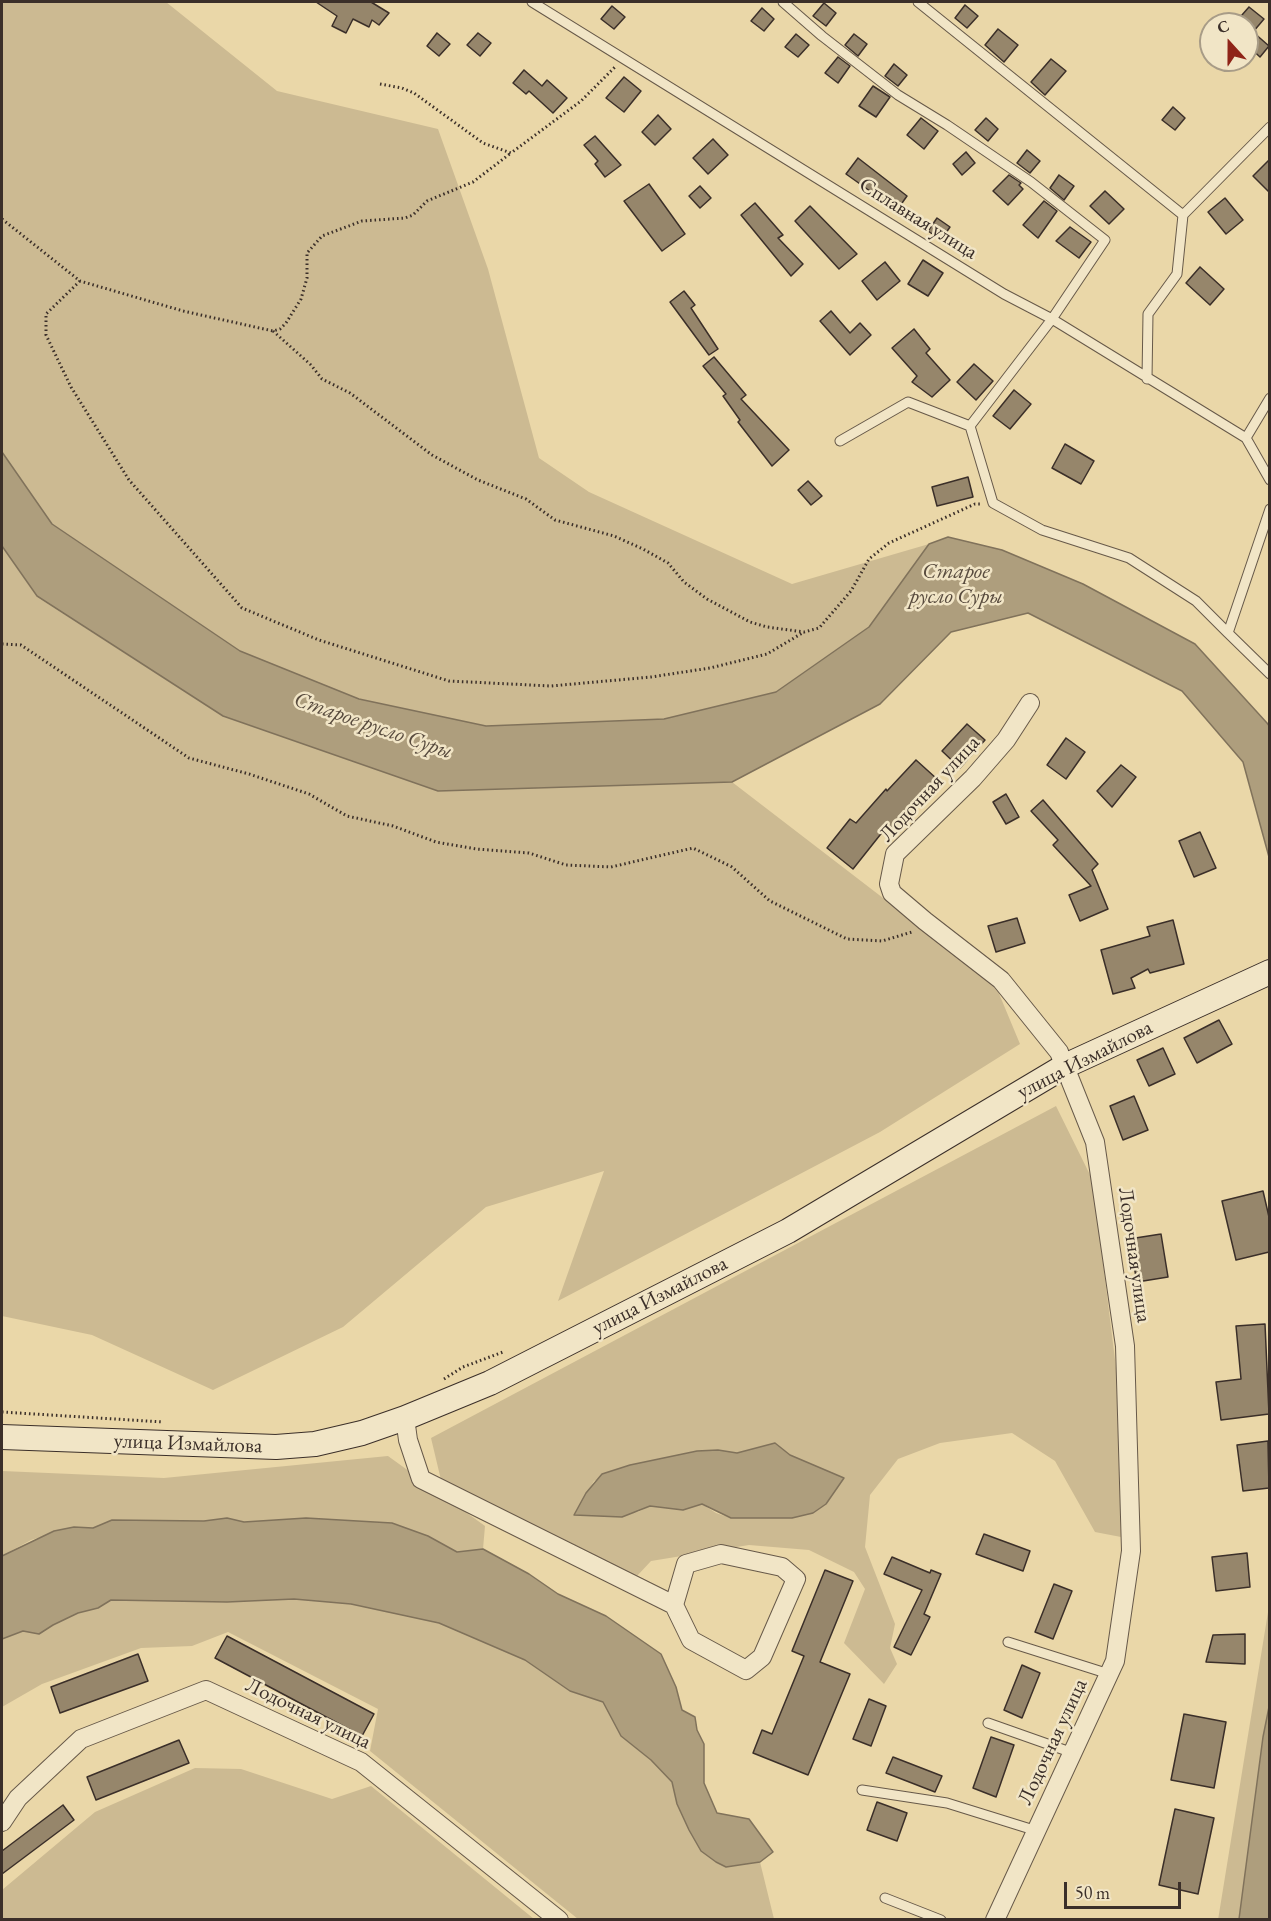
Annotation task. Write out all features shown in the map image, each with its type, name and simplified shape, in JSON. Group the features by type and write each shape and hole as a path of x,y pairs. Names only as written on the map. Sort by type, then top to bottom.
{"main road":[{"name":"улица Измайлова","path":"2,1437 276,1447 315,1444 362,1433 405,1418 500,1378 788,1231 1065,1066 1269,972"}],"street":[{"name":"Лодочная улица","path":"994,1920 1115,1661 1131,1551 1125,1346 1095,1142 1053,1042 1001,980 892,893 889,884 895,854 973,778 1006,740 1030,703"},
{"path":"405,1418 408,1440 421,1479 674,1605 691,1640 746,1670 762,1657 796,1579 782,1567 721,1554 686,1564 674,1605"},
{"name":"Лодочная улица","path":"2,1822 10,1796 81,1739 206,1690 361,1762 559,1920"}],"lane":[{"name":"Сплавная улица","path":"532,2 1004,294 1052,319 1246,438"},
{"path":"783,2 822,36 898,95 947,125 1031,183 1105,240 1052,319 970,426"},
{"path":"918,2 1183,215"},
{"path":"1147,379 1148,314 1177,274 1183,215 1269,127"},
{"path":"1269,398 1246,438 1269,480"},
{"path":"840,441 908,402 970,426"},
{"path":"970,426 993,503 1041,530 1129,558 1196,601 1269,674"},
{"path":"1228,633 1269,509"},
{"path":"1008,1642 1108,1674"},
{"path":"988,1723 1073,1753"},
{"path":"862,1790 947,1803 1037,1831"},
{"path":"885,1898 920,1916 941,1920"}],"path":[{"path":"2,219 80,282 183,311 273,331 280,329 286,323 301,299 307,278 307,253 322,236 362,220 405,218 413,215 428,201 473,182 581,101 624,58"},
{"path":"380,84 414,93 483,143 511,153"},
{"path":"80,282 46,314 46,335 71,387 129,480 242,608 319,640 449,681 540,685 651,677 710,668 767,654 804,632 819,628 851,591 869,559 889,543 975,504 993,503"},
{"path":"273,331 311,365 322,379 350,393 432,455 477,480 526,499 555,520 614,536 643,549 668,563 684,582 707,600 750,622 804,632"},
{"path":"2,644 21,645 189,758 249,774 309,794 347,816 393,826 436,842 476,849 529,853 566,865 611,867 693,848 732,867 770,901 847,939 882,941 912,933 925,921"},
{"path":"438,1383 463,1367 508,1351"},
{"path":"2,1412 164,1422"}],"shaded area":[{"path":"2,2 166,2 277,91 438,129 488,269 539,458 589,492 792,584 929,544 869,627 776,692 664,719 486,726 359,699 240,651 52,524 2,452"},
{"path":"2,546 37,597 223,716 438,791 732,782 995,984 1020,1044 880,1132 558,1301 604,1171 486,1207 343,1327 213,1390 92,1335 2,1316"},
{"path":"1056,1106 1093,1181 1116,1368 1121,1537 1095,1532 1055,1461 1012,1433 940,1443 898,1459 870,1495 865,1547 895,1624 890,1648 897,1664 884,1684 844,1643 865,1589 854,1572 809,1550 749,1545 651,1561 637,1576 441,1480 431,1438","holes":["775,1443 790,1455 844,1478 826,1504 792,1518 731,1518 716,1513 702,1504 683,1510 650,1506 638,1512 604,1516 574,1515 594,1481 631,1465 697,1451 718,1450 737,1454"]},
{"path":"388,1456 485,1526 483,1549 457,1552 428,1536 392,1523 306,1518 244,1522 227,1518 204,1521 112,1520 93,1528 74,1527 31,1540 2,1556 2,1471 164,1478"},
{"path":"294,1599 351,1604 439,1623 525,1660 604,1702 621,1736 651,1760 672,1782 677,1804 701,1851 726,1867 760,1862 774,1919 578,1919 370,1751 378,1709 228,1632 192,1646 141,1648 42,1684 2,1707 2,1639 24,1631 39,1634 78,1613 98,1608 111,1600 227,1602"},
{"path":"1269,1606 1269,1707 1239,1919 1218,1920"},
{"path":"195,1768 241,1769 332,1799 371,1786 534,1919 2,1919 2,1890 95,1812"}],"water":[{"name":"Старое русло Суры","path":"2,452 52,524 240,651 359,699 486,726 664,719 776,692 869,627 929,544 948,537 1002,550 1083,584 1195,644 1267,723 1270,727 1269,857 1243,762 1182,691 1028,613 951,632 880,704 732,782 438,791 223,716 37,596 2,546"},
{"path":"775,1443 790,1455 844,1478 826,1504 813,1513 792,1518 731,1518 702,1504 683,1510 650,1506 622,1517 574,1515 586,1493 602,1474 630,1465 697,1451 718,1450 737,1453"},
{"path":"227,1518 244,1522 306,1518 392,1523 428,1536 457,1552 483,1549 529,1574 558,1594 606,1616 661,1654 676,1687 682,1710 695,1717 697,1730 704,1744 704,1783 717,1813 749,1819 773,1852 760,1862 726,1867 716,1862 701,1851 689,1830 677,1804 672,1782 651,1760 621,1736 603,1702 570,1691 525,1660 439,1623 351,1604 294,1599 227,1602 111,1600 98,1608 78,1613 39,1634 23,1631 2,1639 2,1556 54,1531 74,1527 93,1528 112,1520 204,1521"},
{"path":"1269,1707 1269,1919 1239,1919 1263,1737"}],"building":[{"path":"316,2 371,2 389,13 379,25 372,20 369,27 353,19 346,33 332,26 337,16"},
{"path":"824,3 836,13 826,26 813,16"},
{"path":"965,5 978,16 967,28 955,18"},
{"path":"612,6 625,17 614,29 601,19"},
{"path":"1249,7 1255,12 1245,12"},
{"path":"762,8 774,19 764,31 751,21"},
{"path":"1259,15 1264,19 1259,25"},
{"path":"998,29 1018,45 1004,62 985,45"},
{"path":"437,33 450,44 439,56 427,46"},
{"path":"478,33 491,43 480,56 467,45"},
{"path":"796,34 809,45 798,57 785,47"},
{"path":"854,34 867,44 858,56 845,45"},
{"path":"1259,37 1269,46 1259,56"},
{"path":"838,57 850,66 838,83 825,73"},
{"path":"1051,59 1066,71 1045,95 1031,82"},
{"path":"894,64 907,75 898,86 885,76"},
{"path":"524,70 542,86 547,80 567,98 553,113 529,91 526,94 513,83"},
{"path":"624,77 641,91 624,112 606,98"},
{"path":"873,86 890,97 876,117 859,106"},
{"path":"1173,107 1185,118 1175,130 1162,120"},
{"path":"658,115 671,129 655,145 642,132"},
{"path":"921,118 938,131 924,149 907,135"},
{"path":"986,118 998,129 988,141 975,130"},
{"path":"595,136 621,165 605,177 595,164 598,161 584,145"},
{"path":"713,139 728,155 708,174 693,158"},
{"path":"1027,150 1040,161 1030,173 1017,163"},
{"path":"966,152 975,163 962,175 953,164"},
{"path":"858,158 907,196 895,213 875,199 877,196 846,174"},
{"path":"1269,160 1269,192 1253,176"},
{"path":"1009,175 1021,183 1019,185 1023,189 1008,205 993,191"},
{"path":"1059,175 1074,186 1064,200 1050,188"},
{"path":"649,184 685,234 662,251 624,201"},
{"path":"700,186 711,198 700,208 689,196"},
{"path":"1105,191 1124,209 1109,224 1090,206"},
{"path":"1225,198 1243,220 1226,234 1208,212"},
{"path":"1044,201 1057,211 1038,238 1023,225"},
{"path":"755,203 783,235 778,238 803,264 791,276 741,215"},
{"path":"810,206 857,254 839,269 795,221"},
{"path":"937,218 950,227 941,240 928,231"},
{"path":"1070,227 1091,242 1079,258 1056,241"},
{"path":"923,260 943,273 928,296 908,284"},
{"path":"885,262 900,281 877,300 862,281"},
{"path":"1200,267 1224,289 1210,305 1186,283"},
{"path":"684,291 695,305 691,308 718,349 709,355 670,302"},
{"path":"831,311 850,333 860,323 871,335 850,355 820,321"},
{"path":"914,329 930,349 926,353 950,380 932,397 912,382 917,376 892,348"},
{"path":"714,357 746,395 741,399 789,450 772,466 738,422 740,420 723,396 726,394 703,366"},
{"path":"974,364 993,381 976,400 957,382"},
{"path":"1014,390 1031,404 1010,429 993,416"},
{"path":"1065,444 1094,461 1081,484 1052,468"},
{"path":"968,477 973,497 937,506 932,487"},
{"path":"808,481 822,496 811,505 798,490"},
{"path":"967,724 985,740 960,768 942,751"},
{"path":"1066,738 1085,752 1066,779 1047,765"},
{"path":"916,760 937,779 888,834 884,830 853,869 827,848 850,819 856,823"},
{"path":"1121,765 1136,777 1112,807 1097,791"},
{"path":"1006,794 1019,817 1006,824 993,802"},
{"path":"1043,800 1098,864 1092,870 1108,909 1080,921 1069,895 1091,886 1053,845 1058,840 1031,811"},
{"path":"1200,832 1216,868 1194,877 1179,841"},
{"path":"1017,918 1025,943 996,952 988,926"},
{"path":"1173,920 1184,964 1150,973 1148,969 1131,978 1135,988 1113,994 1101,950 1150,936 1147,927"},
{"path":"1219,1020 1232,1044 1197,1063 1184,1038"},
{"path":"1163,1048 1175,1074 1149,1086 1137,1060"},
{"path":"1134,1096 1148,1130 1123,1140 1110,1106"},
{"path":"1263,1191 1269,1217 1269,1252 1236,1260 1222,1201"},
{"path":"1161,1234 1168,1277 1137,1282 1129,1239"},
{"path":"1265,1324 1269,1414 1221,1420 1216,1382 1241,1379 1236,1326"},
{"path":"1268,1441 1269,1488 1243,1491 1237,1445"},
{"path":"984,1534 1030,1551 1023,1571 976,1554"},
{"path":"1247,1553 1250,1587 1216,1591 1212,1557"},
{"path":"892,1557 930,1573 931,1570 941,1574 924,1614 930,1617 911,1655 894,1647 922,1590 884,1574"},
{"path":"825,1570 853,1581 820,1662 850,1674 808,1775 753,1753 762,1730 772,1734 804,1656 792,1651"},
{"path":"1054,1584 1072,1591 1053,1639 1035,1632"},
{"path":"1245,1634 1245,1664 1206,1662 1213,1635"},
{"path":"227,1636 374,1714 362,1736 215,1658"},
{"path":"138,1654 148,1681 60,1713 51,1687"},
{"path":"1022,1665 1040,1673 1022,1718 1004,1710"},
{"path":"869,1699 886,1706 871,1746 853,1739"},
{"path":"1184,1714 1226,1722 1214,1788 1171,1780"},
{"path":"991,1737 1014,1745 996,1797 973,1788"},
{"path":"179,1740 189,1763 96,1800 87,1777"},
{"path":"893,1757 942,1776 935,1792 886,1773"},
{"path":"877,1802 907,1813 897,1841 867,1830"},
{"path":"63,1805 74,1820 2,1874 2,1851"},
{"path":"1175,1809 1214,1818 1198,1894 1159,1885"}]}
